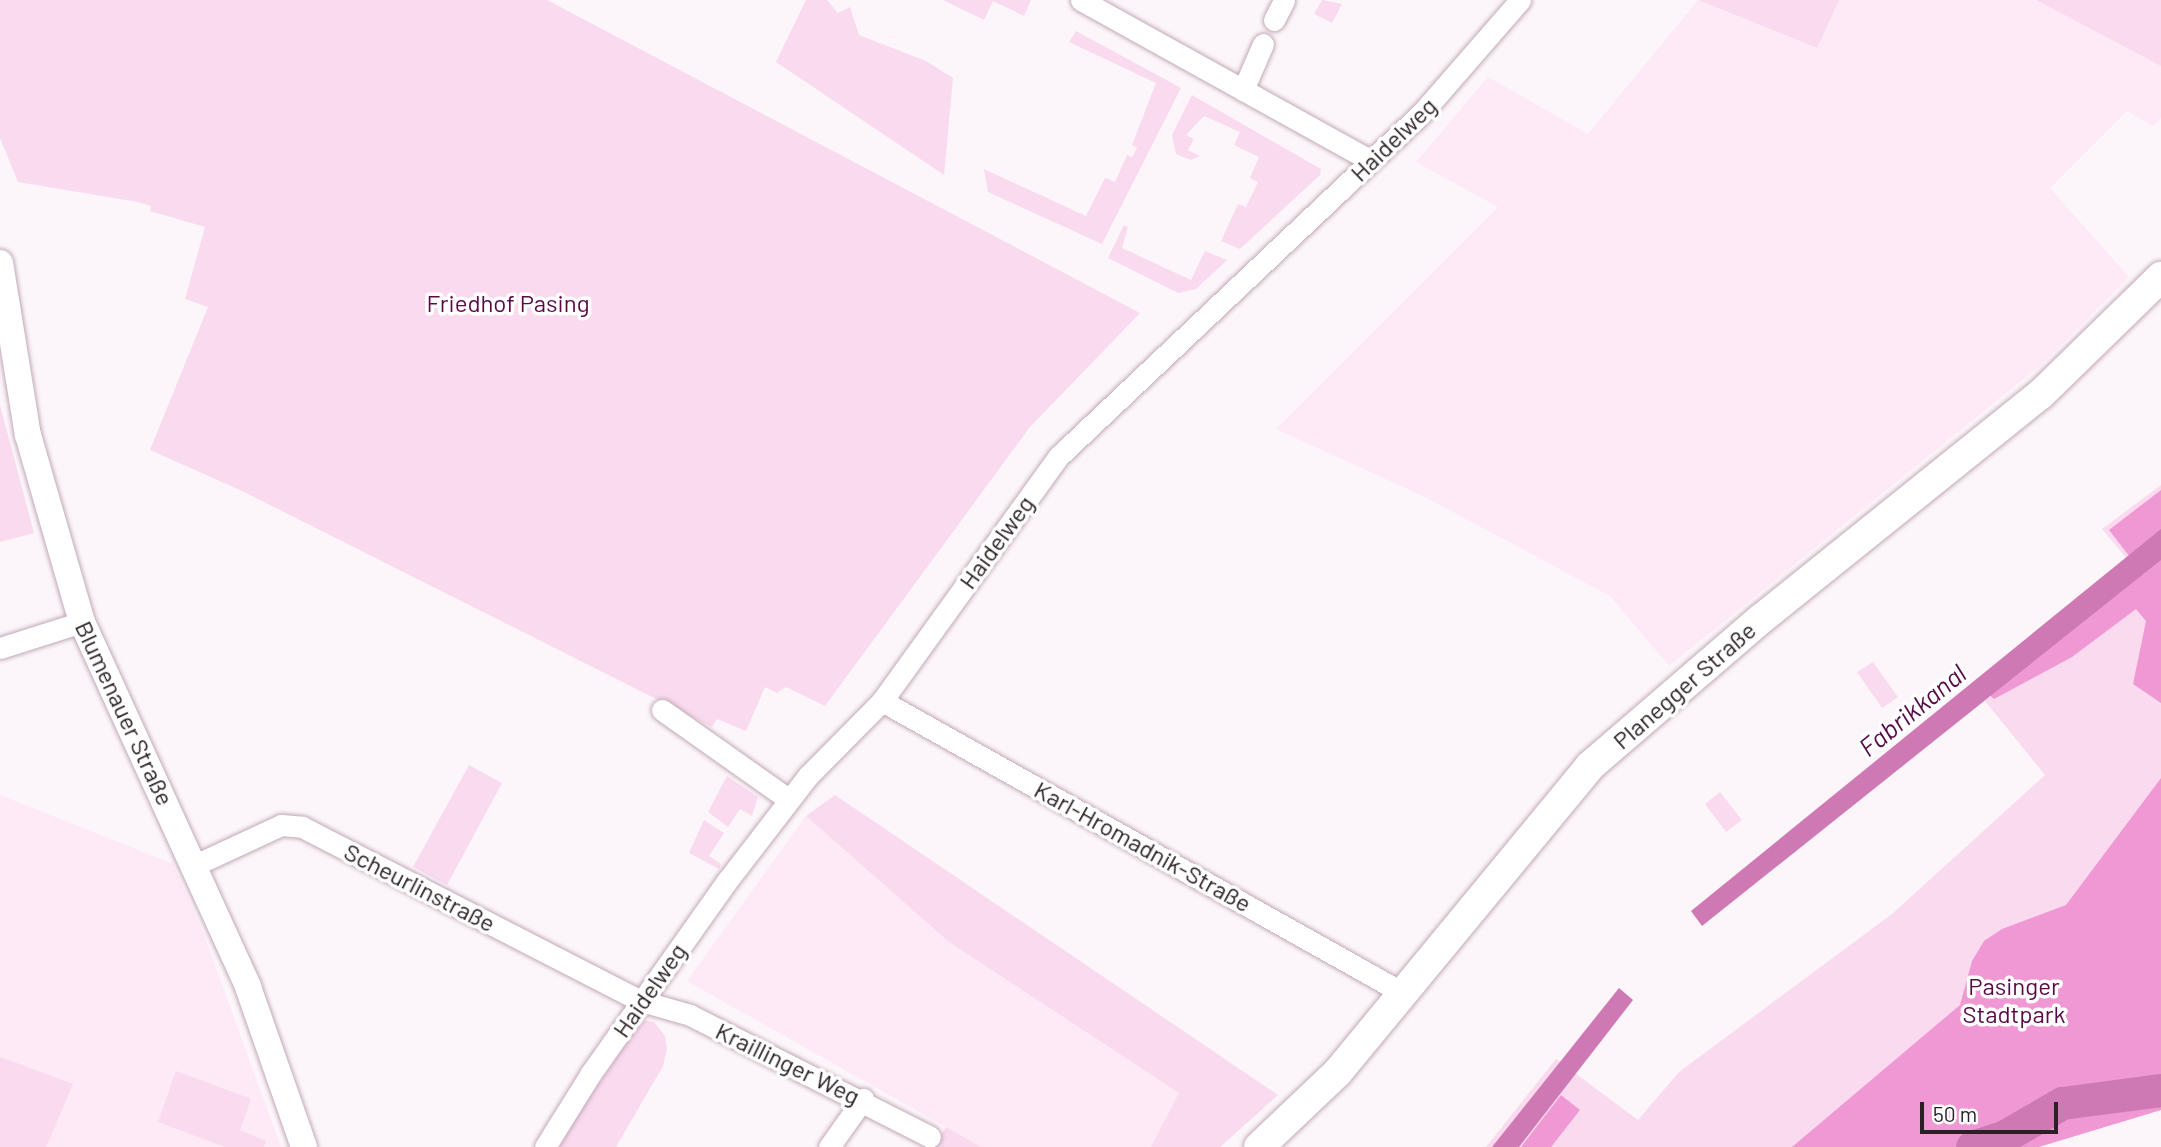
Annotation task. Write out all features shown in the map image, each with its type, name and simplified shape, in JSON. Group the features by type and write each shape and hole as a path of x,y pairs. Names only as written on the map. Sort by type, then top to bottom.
{"main road":[{"name":"Planegger Straße","path":"1259,1147 1338,1072 1590,766 1761,619 2041,394 2161,277"}],"street":[{"path":"1082,0 1106,6 1243,90 1371,161"},
{"path":"1274,20 1284,0"},
{"name":"Haidelweg","path":"545,1147 641,1001 788,799 882,701 1059,456 1447,87 1520,0"},
{"path":"1243,90 1263,44"},
{"name":"Blumenauer Straße","path":"0,263 28,435 82,622 195,865 248,987 303,1147"},
{"path":"0,648 82,622"},
{"name":"Karl-Hromadnik-Straße","path":"882,701 1403,993"},
{"path":"662,710 788,799"},
{"name":"Scheurlinstraße","path":"195,865 281,825 302,827 641,1001"},
{"name":"Kraillinger Weg","path":"641,1001 690,1015 863,1099 930,1137"},
{"path":"828,1147 863,1099"}],"shaded area":[{"path":"1698,0 1816,48 1839,0 2036,0 2161,66 2161,118 2153,126 2127,111 2050,188 2129,277 2042,364 1669,666 1610,596 1423,496 1276,429 1498,207 1416,162 1488,77 1588,134"},
{"path":"2161,529 2161,560 1702,926 1691,911"},
{"path":"0,795 173,864 204,935 281,1147 0,1147"},
{"path":"806,816 949,942 1179,1093 1151,1147 981,1147 687,981"},
{"path":"1619,988 1633,1000 1519,1147 1492,1147"}],"green space":[{"name":"Friedhof Pasing","path":"0,0 547,0 1140,313 1030,427 825,706 786,687 777,693 765,687 746,731 717,719 712,727 240,490 150,450 208,307 185,299 205,227 150,211 151,206 138,202 18,182 0,138"},
{"path":"806,0 827,0 838,13 850,7 859,35 926,61 953,78 944,175 776,62"},
{"path":"943,0 1031,0 1024,16 993,1 984,20"},
{"path":"1322,0 1342,4 1332,23 1314,14"},
{"path":"1698,0 1839,0 1817,48"},
{"path":"2036,0 2161,0 2161,66"},
{"path":"1076,31 1181,88 1102,244 988,192 984,169 1086,216 1105,178 1115,182 1127,155 1132,157 1137,148 1132,145 1156,83 1069,42"},
{"path":"1192,95 1321,169 1320,175 1240,249 1221,241 1238,204 1246,207 1258,182 1250,178 1259,157 1234,145 1240,132 1204,116 1186,135 1194,139 1188,150 1200,156 1191,160 1176,154 1172,135"},
{"path":"1124,225 1128,227 1122,248 1191,280 1205,251 1227,260 1196,289 1178,293 1108,258"},
{"path":"0,405 34,533 0,542"},
{"name":"Pasinger Stadtpark","path":"2161,485 2161,1107 2034,1147 1486,1147 1556,1059 1638,1120 1679,1072 1892,914 2045,775 1985,701 2144,579 2102,529"},
{"path":"2161,490 2161,703 2133,684 2146,621 2136,609 2072,657 1994,699 1976,683 2130,557 2109,530"},
{"path":"1873,662 1898,697 1882,708 1857,672"},
{"path":"469,765 502,783 447,885 413,867"},
{"path":"727,776 758,797 752,816 740,809 728,827 708,812"},
{"path":"2161,778 2161,1110 2039,1147 1792,1147 1960,1005 1972,961 1984,941 2002,929 2066,905"},
{"path":"1720,792 1742,820 1726,832 1705,804"},
{"path":"835,795 1278,1095 1220,1147 1151,1147 1179,1093 949,942 806,816"},
{"path":"704,820 724,833 709,856 721,864 719,869 689,853"},
{"path":"642,1020 654,1022 665,1036 667,1050 663,1066 616,1147 556,1147"},
{"path":"0,1057 73,1084 46,1147 0,1147"},
{"path":"176,1071 251,1099 240,1130 266,1141 264,1147 225,1147 158,1122"},
{"path":"1561,1095 1580,1110 1551,1147 1521,1147"},
{"path":"946,1127 981,1147 933,1147"}],"waterway":[{"path":"1972,1147 2005,1136 2062,1103 2161,1090"}],"water label":[{"name":"Fabrikkanal","path":"1912,710"}]}
